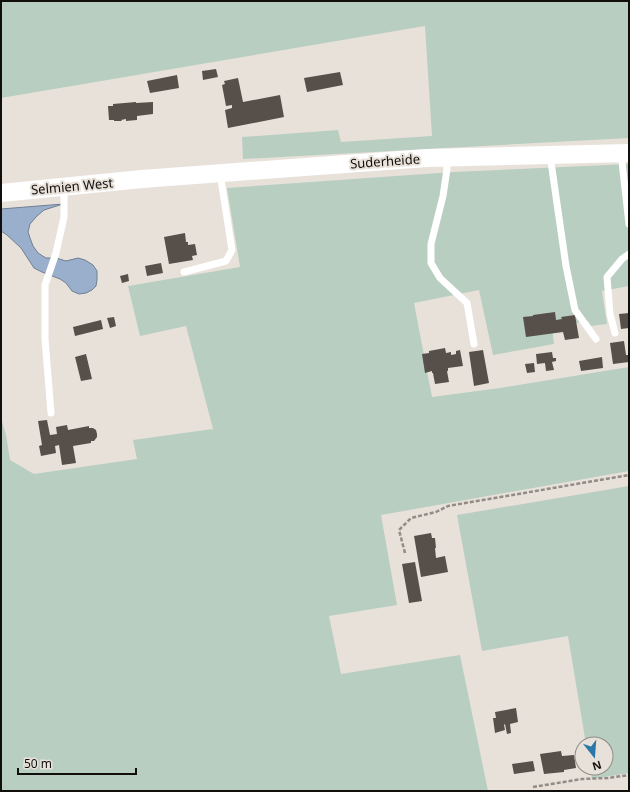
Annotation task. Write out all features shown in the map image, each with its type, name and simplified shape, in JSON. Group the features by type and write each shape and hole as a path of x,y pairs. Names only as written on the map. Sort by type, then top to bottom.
{"street":[{"name":"Suderheide","path":"142,179 427,158 625,153"},
{"name":"Selmien West","path":"1,193 142,179"}],"lane":[{"path":"625,153 629,224"},
{"path":"550,155 566,266 575,310 596,339"},
{"path":"446,157 447,169 444,196 431,244 431,263 440,278 467,303 474,344"},
{"path":"184,272 226,262 232,250 220,173"},
{"path":"51,413 45,339 45,285 56,253 64,217 64,187"},
{"path":"615,333 610,314 607,277 622,259 629,254"}],"path":[{"path":"405,553 398,530 411,518 436,512 448,506 629,476"},
{"path":"533,787 582,779 608,778 629,775"}],"green space":[{"path":"1,1 629,1 629,138 243,159 242,137 338,130 341,142 432,136 425,26 1,98"},
{"path":"629,164 629,286 602,291 607,324 591,326 588,321 552,327 554,344 493,355 479,290 414,303 432,397 500,388 629,367 629,471 381,515 397,605 329,616 341,674 460,655 488,791 1,791 1,418 6,435 10,460 34,474 137,459 133,440 213,429 186,326 140,336 128,286 240,267 227,188 453,172"},
{"path":"629,486 629,773 614,775 614,736 585,736 568,636 482,651 457,515"},
{"path":"591,776 610,776 592,779"}],"water":[{"path":"63,204 44,210 30,224 28,232 33,246 38,253 46,258 56,258 66,261 78,258 93,265 97,271 96,286 86,293 79,294 72,291 66,283 60,279 34,268 21,248 1,231 1,209"}],"building":[{"path":"216,69 218,77 203,80 202,71"},
{"path":"340,72 343,85 307,92 304,78"},
{"path":"177,75 179,88 150,93 147,81"},
{"path":"238,78 243,102 280,95 284,117 228,128 225,110 232,108 232,105 226,106 222,85 225,84 224,81"},
{"path":"153,102 153,114 137,116 137,120 109,120 108,106 113,106 113,104"},
{"path":"185,233 186,242 188,242 188,245 195,244 197,255 192,256 193,260 169,264 164,237"},
{"path":"161,263 163,273 147,276 145,266"},
{"path":"128,274 129,281 122,283 120,276"},
{"path":"555,312 556,320 562,319 561,317 575,315 579,338 565,340 563,332 526,337 523,317"},
{"path":"629,313 629,328 621,329 619,314"},
{"path":"114,317 116,326 110,328 107,318"},
{"path":"101,320 103,329 75,336 73,327"},
{"path":"624,341 626,355 629,355 629,362 613,364 610,343"},
{"path":"445,348 446,353 451,352 451,355 456,354 456,351 460,350 463,366 448,368 447,371 449,382 435,384 432,371 425,373 422,354"},
{"path":"483,350 489,383 474,386 469,352"},
{"path":"552,352 553,358 556,358 556,361 552,362 554,370 546,371 545,363 537,364 536,354"},
{"path":"86,354 92,379 81,381 75,357"},
{"path":"602,357 603,368 581,371 579,361"},
{"path":"534,363 535,372 527,373 525,364"},
{"path":"47,420 50,435 57,434 56,427 67,425 68,430 89,426 89,428 96,430 97,437 94,441 91,441 91,443 73,446 76,463 62,465 59,445 55,446 56,453 41,456 39,446 42,445 38,421"},
{"path":"431,533 432,538 435,538 436,558 445,556 448,572 421,577 414,536"},
{"path":"415,562 422,601 409,603 402,564"},
{"path":"516,708 518,722 510,724 511,733 507,734 505,724 505,730 495,733 493,718 496,718 495,712"},
{"path":"561,751 562,756 574,755 574,768 564,770 564,772 544,774 540,754"},
{"path":"533,761 535,771 514,774 512,764"}]}
